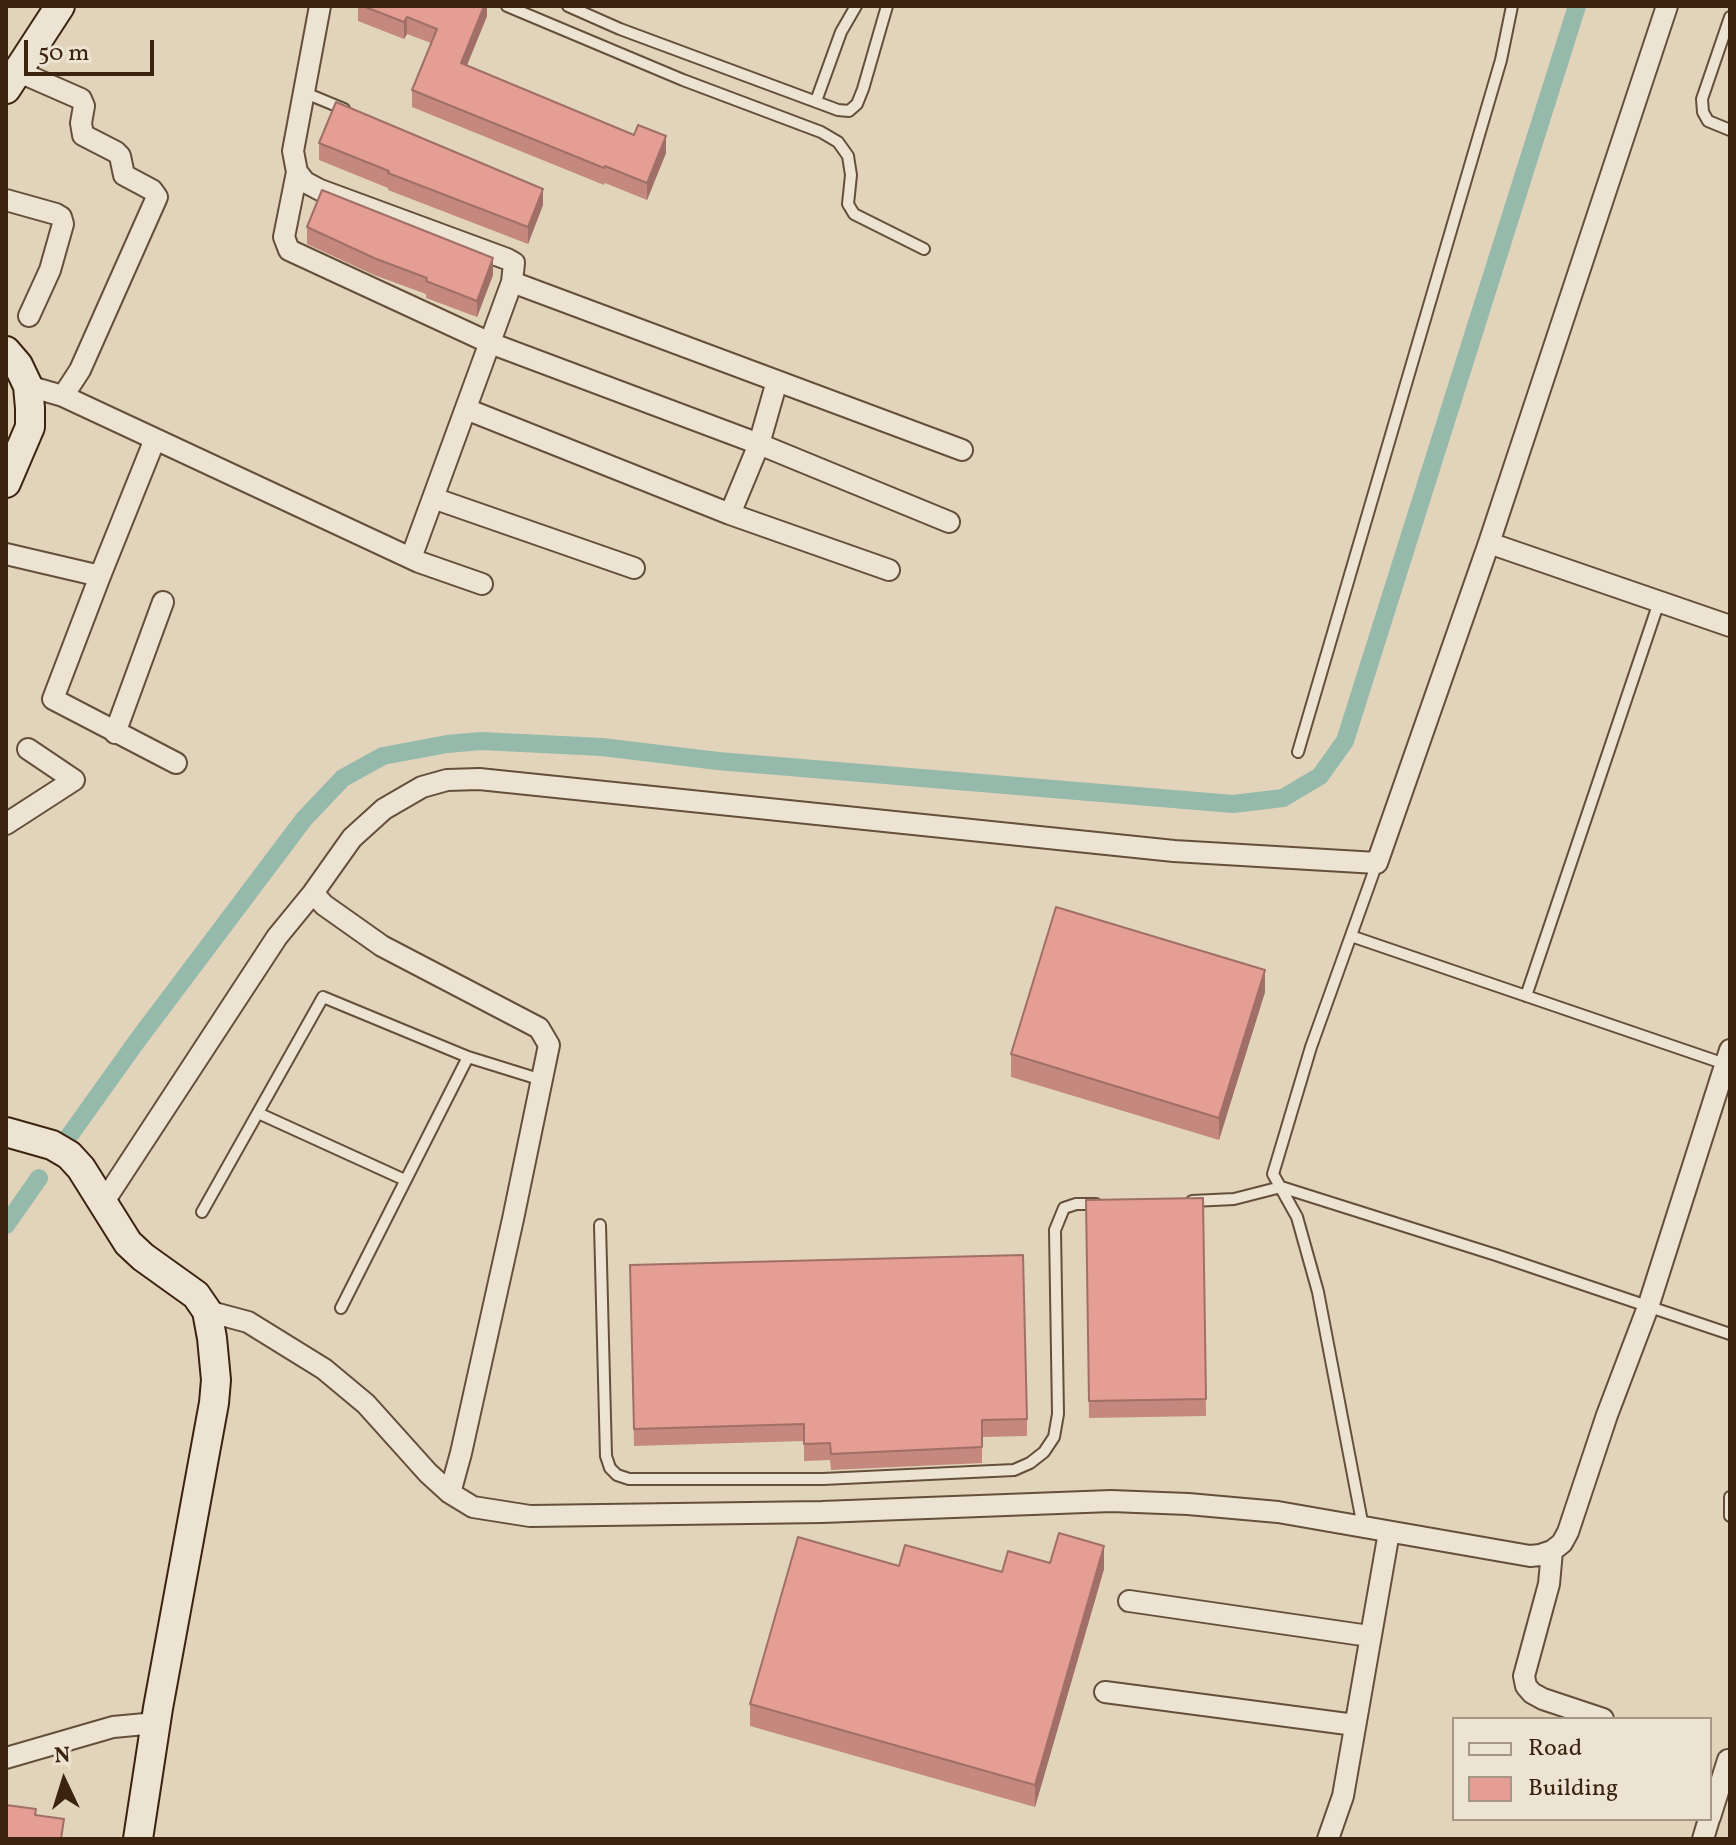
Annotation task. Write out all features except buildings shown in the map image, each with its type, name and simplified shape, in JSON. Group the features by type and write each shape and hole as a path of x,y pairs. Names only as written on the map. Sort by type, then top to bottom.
{"street":[{"path":"60,6 11,80 81,99 84,106 81,123 83,135 116,152 120,156 124,175 152,190 157,197 80,370 63,396"},
{"path":"320,6 293,151 297,172 284,237 289,250 490,343 759,444 949,522"},
{"path":"103,1203 277,937 352,838 384,809 422,787 447,780 479,779 667,801 893,820 1174,851 1377,863 1489,543 1667,6"},
{"path":"297,172 305,182 320,190 514,263 512,282 411,558"},
{"path":"6,200 56,214 63,224 50,270 29,316"},
{"path":"512,282 962,450"},
{"path":"6,351 18,365 28,386 30,427 9,467"},
{"path":"730,514 759,444 777,381"},
{"path":"28,386 63,396 411,558 482,584"},
{"path":"466,409 730,514 889,570"},
{"path":"155,439 53,699 176,763"},
{"path":"433,498 634,568"},
{"path":"1489,543 1730,626"},
{"path":"6,554 100,576"},
{"path":"115,733 163,602"},
{"path":"6,824 74,780 28,749"},
{"path":"313,893 324,905 382,946 539,1028 549,1045 450,1493"},
{"path":"207,1311 248,1322 324,1369 366,1404 419,1464 450,1493 473,1507 530,1516 822,1512 1111,1501 1278,1512 1530,1556 1552,1551 1562,1543 1568,1532 1607,1415 1648,1307 1728,1060"},
{"path":"6,1132 52,1145 69,1155 81,1168 128,1243 196,1295 207,1311 215,1360 214,1403 138,1839"},
{"path":"1328,1839 1343,1796 1389,1532"},
{"path":"1552,1551 1549,1584 1524,1676 1526,1686 1543,1699 1597,1717"},
{"path":"1129,1601 1369,1636"},
{"path":"1105,1692 1355,1725"},
{"path":"6,1758 113,1727 156,1723"},
{"path":"1712,1809 1723,1759"}],"lane":[{"path":"507,6 683,80 821,132 838,142 848,156 851,175 848,204 854,214 924,249"},
{"path":"568,6 620,29 838,110 849,111 857,104 887,6"},
{"path":"816,101 841,32 856,6"},
{"path":"1298,752 1501,60 1512,6"},
{"path":"1730,17 1702,99 1703,112 1708,121 1730,130"},
{"path":"303,92 361,117"},
{"path":"1526,996 1659,602"},
{"path":"1363,1527 1318,1292 1297,1217 1273,1174 1311,1047 1377,863"},
{"path":"1351,936 1728,1060"},
{"path":"202,1212 323,997 468,1057 542,1080"},
{"path":"341,1308 468,1057"},
{"path":"258,1113 405,1180"},
{"path":"1186,1201 1234,1199 1281,1187 1730,1334"},
{"path":"600,1225 606,1456 610,1468 617,1475 629,1479 823,1479 1014,1470 1044,1452 1054,1437 1058,1414 1055,1230 1058,1218 1064,1208 1076,1204 1108,1203"},
{"path":"1730,1497 1730,1516"}],"waterway":[{"path":"67,1139 304,819 343,778 383,756 481,741 602,747 718,761 1233,804 1283,798 1320,776 1345,741 1577,6"},
{"path":"6,1225 39,1178"}]}
